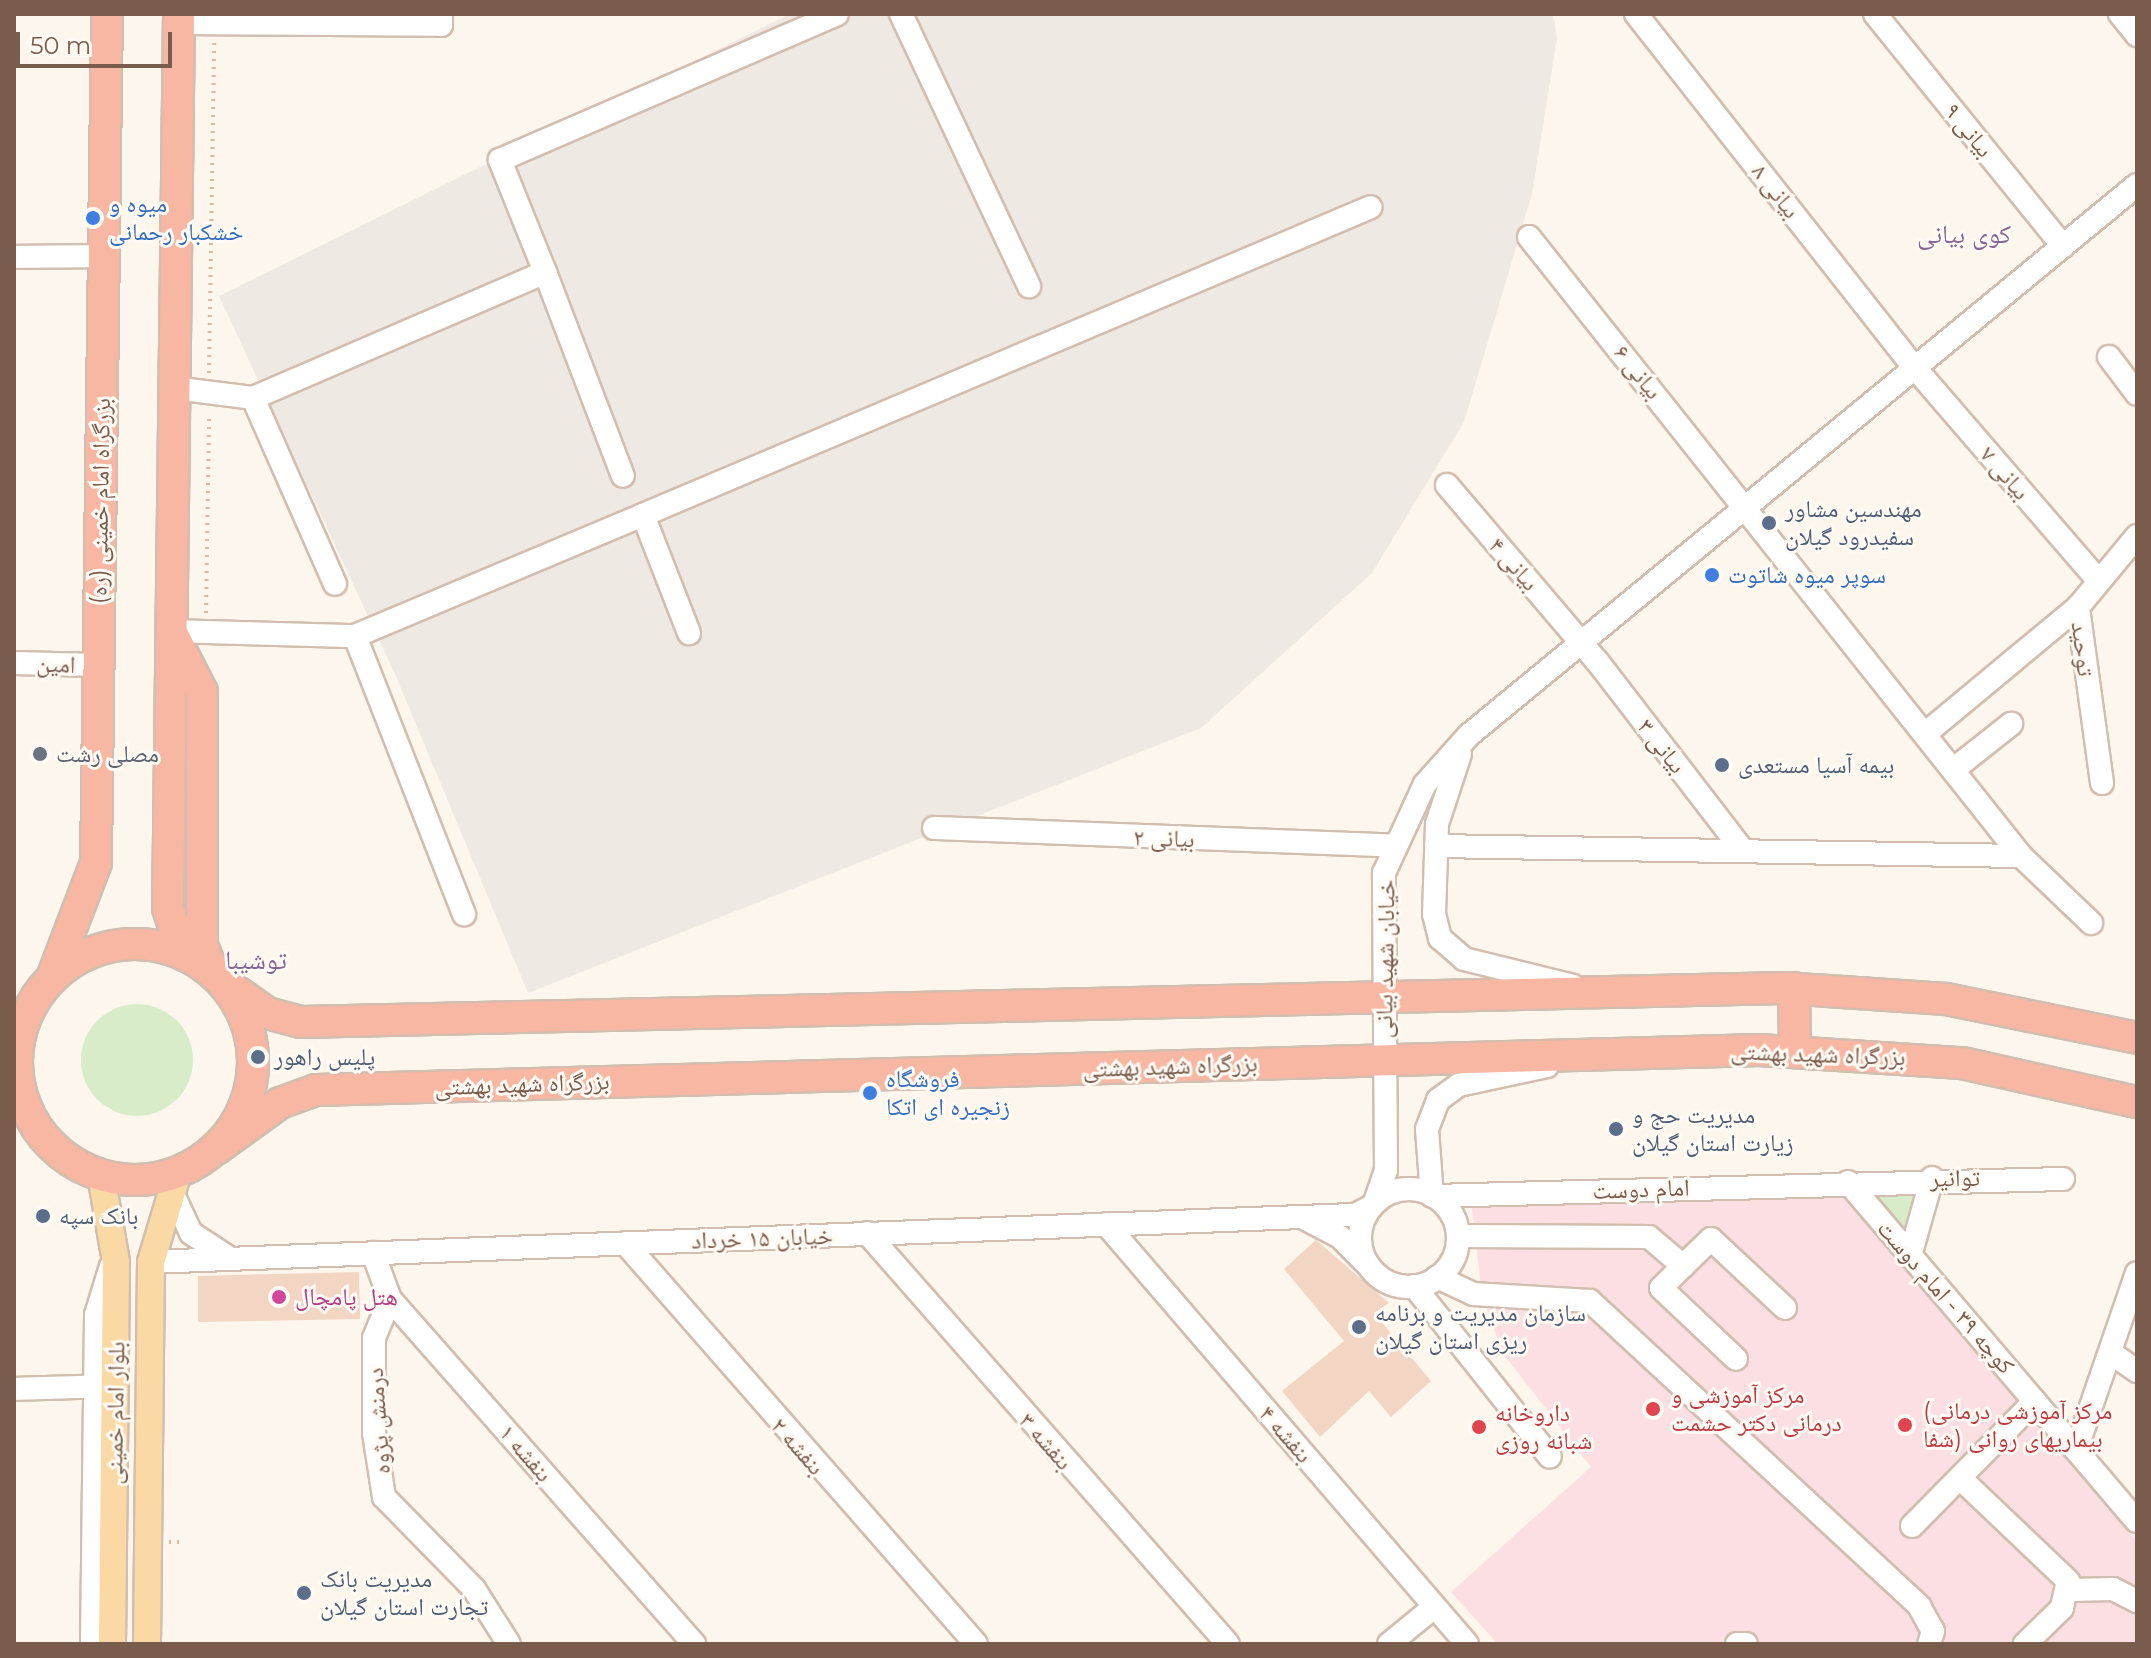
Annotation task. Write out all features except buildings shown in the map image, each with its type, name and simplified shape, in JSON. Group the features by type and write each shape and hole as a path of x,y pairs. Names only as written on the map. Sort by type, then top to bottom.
{"highway":[{"name":"بزرگراه امام خمینی (ره)","path":"50,980 95,871 107,14"},
{"path":"14,1118 103,1179 174,1180 216,1149 242,1113 253,1065 244,1016 213,974 202,945 202,692 171,631 179,19"},
{"path":"14,1010 89,953 133,944 172,950 213,974 267,1013 301,1022 1794,988 1966,1001 2137,1038"},
{"path":"44,1136 25,1104 17,1060 24,1021 50,980"},
{"path":"1794,988 1795,1050"},
{"name":"بزرگراه شهید بهشتی","path":"216,1149 280,1103 316,1090 1600,1054 1795,1050 1962,1063 2137,1102"}],"main road":[{"name":"بلوار امام خمینی","path":"103,1179 115,1253 105,1386 112,1644"},
{"name":"بلوار امام خمینی","path":"147,1644 151,1262 174,1180"}],"street":[{"path":"623,476 500,160 837,14"},
{"path":"901,14 1029,286"},
{"name":"بیانی ۸","path":"1636,14 1915,368"},
{"name":"بیانی ۹","path":"1875,14 2063,246"},
{"path":"2120,14 2137,35"},
{"path":"179,19 214,24 441,20"},
{"path":"1469,735 2137,185"},
{"path":"171,631 355,636 1371,207"},
{"name":"بیانی ۶","path":"1529,237 1747,506 2021,856 2091,923"},
{"path":"14,257 104,256"},
{"path":"174,388 253,398 545,272"},
{"path":"2109,357 2137,394"},
{"name":"بیانی ۷","path":"1915,368 2096,578"},
{"path":"253,398 335,584"},
{"name":"بیانی ۴","path":"1447,485 1581,643"},
{"path":"643,515 689,633"},
{"name":"توحید","path":"2102,783 2078,607 2096,578 2137,536"},
{"path":"1925,734 2078,607"},
{"path":"355,636 464,914"},
{"name":"بیانی ۳","path":"1581,643 1742,849"},
{"name":"امین","path":"14,663 98,665"},
{"path":"1954,769 2011,724"},
{"name":"خیابان شهید بیانی","path":"1373,1205 1386,1180 1382,892 1394,846 1425,784 1469,735"},
{"name":"خیابان شهید بیانی","path":"1469,735 1444,789 1436,846 1434,920 1448,948 1471,961 1598,991"},
{"name":"بیانی ۲","path":"934,828 1394,846"},
{"path":"1436,846 2021,856"},
{"path":"1433,1196 1428,1123 1442,1096 1465,1084 1600,1054"},
{"path":"1910,1256 1932,1178"},
{"name":"توانیر","path":"1848,1182 1932,1178 2063,1179"},
{"path":"174,1180 191,1233 231,1259"},
{"name":"امام دوست","path":"1433,1196 1848,1182"},
{"name":"کوچه ۳۹ - امام دوست","path":"1848,1182 2137,1521"},
{"path":"1372,1269 1360,1236 1373,1205 1404,1189 1433,1196 1452,1216 1458,1236 1453,1259 1437,1277 1414,1286"},
{"name":"خیابان ۱۵ خرداد","path":"151,1262 1299,1217 1373,1205"},
{"path":"1299,1217 1340,1237 1372,1269 1414,1286 1550,1457"},
{"name":"بنفشه ۴","path":"1106,1224 1467,1644"},
{"name":"بنفشه ۳","path":"867,1233 1228,1644"},
{"path":"1458,1236 1649,1237 1683,1266"},
{"path":"1736,1359 1661,1288 1711,1239 1785,1308"},
{"name":"بنفشه ۲","path":"625,1243 976,1644"},
{"name":"بنفشه ۱","path":"373,1253 390,1299 694,1644"},
{"path":"2076,1450 2137,1273"},
{"path":"1437,1277 1473,1294 1590,1301 1919,1606 1933,1631 1929,1644"},
{"name":"درمنش پژوه","path":"390,1299 374,1338 374,1433 384,1497 474,1589 509,1644"},
{"path":"2111,1353 2137,1371"},
{"path":"14,1389 105,1386 92,1644"},
{"path":"1912,1526 2035,1401"},
{"path":"1961,1479 2052,1561 2070,1590"},
{"path":"2070,1590 2113,1589 2137,1601"},
{"path":"2025,1644 2062,1608 2070,1590"},
{"path":"1389,1644 1434,1607"},
{"path":"1737,1644 1746,1644"}],"path":[{"path":"205,632 214,24"}],"shaded area":[{"path":"790,14 1553,14 1557,38 1532,194 1464,422 1372,573 1201,728 528,993 395,674 219,296"},
{"path":"1845,1195 2137,1542 2137,1644 1498,1644 1451,1592 1591,1467 1502,1352 1482,1295 1471,1201"}],"green space":[{"path":"137,1004 159,1008 177,1020 189,1038 193,1060 189,1082 177,1100 159,1112 137,1116 115,1112 97,1100 85,1082 81,1060 85,1038 97,1020 115,1008"},
{"path":"1923,1185 1908,1236 1862,1187"}],"place":[{"name":"میوه و خشکبار رحمانی","path":"93,218"},
{"name":"مهندسین مشاور سفیدرود گیلان","path":"1769,523"},
{"name":"سوپر میوه شاتوت","path":"1712,575"},
{"name":"مصلی رشت","path":"40,754"},
{"name":"بیمه آسیا مستعدی","path":"1722,765"},
{"name":"پلیس راهور","path":"258,1057"},
{"name":"فروشگاه زنجیره ای اتکا","path":"870,1093"},
{"name":"مدیریت حج و زیارت استان گیلان","path":"1616,1129"},
{"name":"بانک سپه","path":"43,1216"},
{"name":"هتل پامچال","path":"279,1297"},
{"name":"سازمان مدیریت و برنامه ریزی استان گیلان","path":"1359,1327"},
{"name":"مرکز آموزشی و ‌درمانی دکتر حشمت","path":"1653,1409"},
{"name":"(مرکز آموزشی درمانی بیماریهای روانی (شفا","path":"1905,1425"},
{"name":"داروخانه شبانه روزی","path":"1479,1427"},
{"name":"مدیریت بانک تجارت استان گیلان","path":"304,1593"}],"district":[{"name":"کوی بیانی","path":"1964,235"},
{"name":"توشیبا","path":"256,961"}]}
